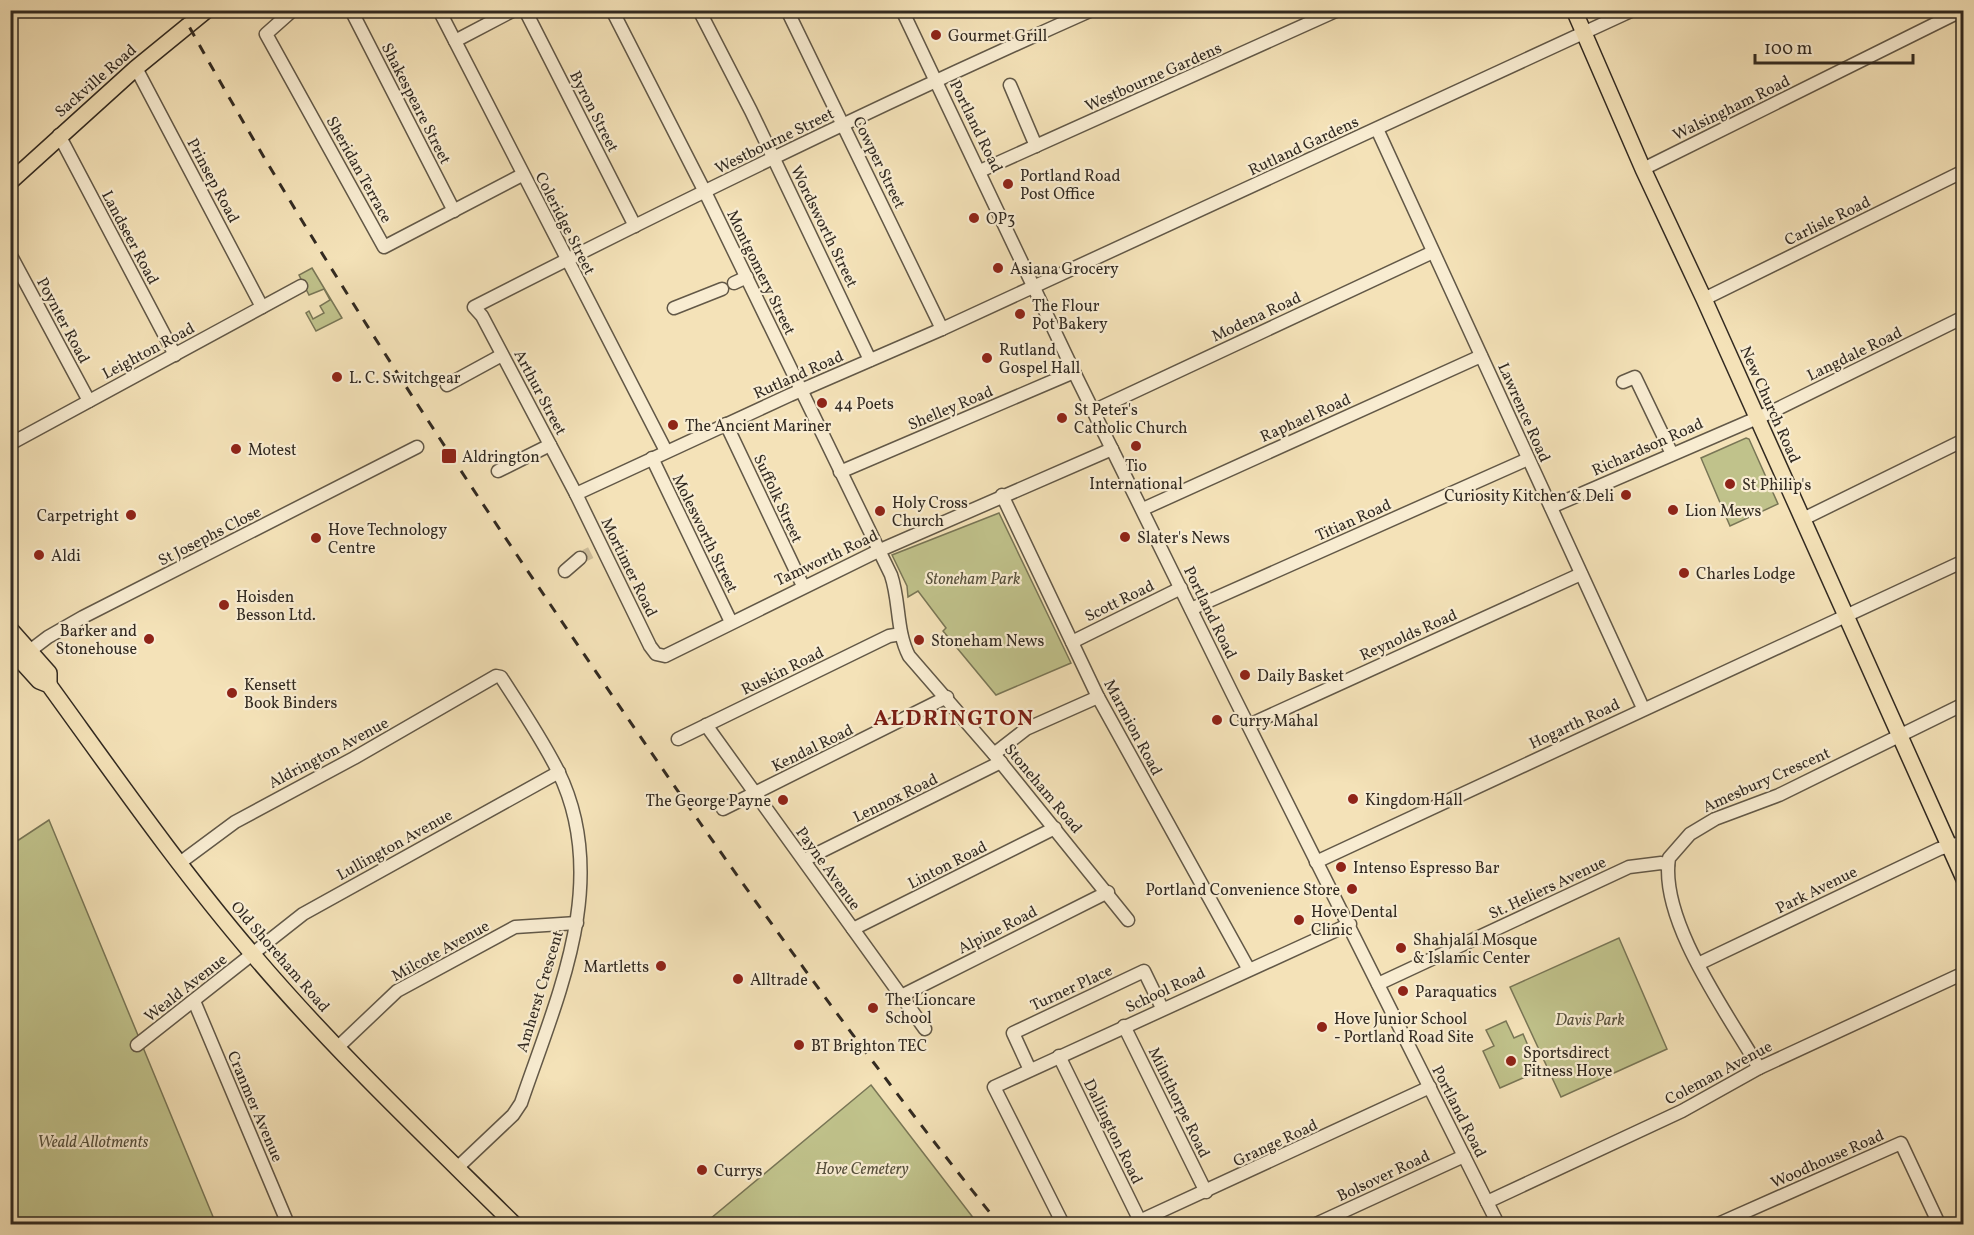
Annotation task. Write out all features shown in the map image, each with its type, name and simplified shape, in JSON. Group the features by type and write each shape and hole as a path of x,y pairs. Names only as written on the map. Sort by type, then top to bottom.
{"main road":[{"name":"Sackville Road","path":"10,182 59,135 207,10"},
{"name":"New Church Road","path":"1574,10 1643,169 1758,417 1900,735 1956,845 1964,879"},
{"name":"Old Shoreham Road","path":"10,629 20,653 49,673 49,685 252,954 338,1047 514,1224"}],"street":[{"name":"Sheridan Terrace","path":"293,10 266,34 384,247 522,175"},
{"name":"Shakespeare Street","path":"351,10 454,211"},
{"name":"Coleridge Street","path":"439,10 666,451"},
{"path":"455,41 514,10"},
{"name":"Byron Street","path":"525,10 635,226"},
{"name":"Montgomery Street","path":"612,10 747,277 800,392 878,550"},
{"name":"Wordsworth Street","path":"699,10 774,159 870,360"},
{"name":"Cowper Street","path":"787,10 942,329"},
{"name":"Portland Road","path":"902,10 1093,411 1498,1224"},
{"name":"Westbourne Street","path":"474,307 566,259 936,79 1092,10"},
{"name":"Westbourne Gardens","path":"980,171 1338,10"},
{"name":"Rutland Gardens","path":"1035,286 1633,10"},
{"name":"Walsingham Road","path":"1643,169 1963,10"},
{"name":"Prinsep Road","path":"136,68 262,307"},
{"path":"1010,85 1036,146"},
{"name":"Lawrence Road","path":"1377,129 1643,708"},
{"name":"Landseer Road","path":"59,135 175,355"},
{"name":"Carlisle Road","path":"1704,299 1964,171"},
{"name":"Modena Road","path":"1093,411 1433,252"},
{"name":"Poynter Road","path":"10,254 89,401"},
{"path":"674,308 747,277"},
{"name":"Leighton Road","path":"10,444 301,286"},
{"name":"Rutland Road","path":"576,494 666,451 1035,286"},
{"name":"Arthur Street","path":"474,307 482,316 576,494"},
{"name":"Langdale Road","path":"1758,417 1964,317"},
{"path":"447,385 502,355"},
{"name":"Raphael Road","path":"1143,509 1481,356"},
{"name":"Shelley Road","path":"840,472 1074,372"},
{"path":"1623,382 1635,377 1672,454"},
{"name":"Richardson Road","path":"1551,507 1758,417"},
{"name":"Suffolk Street","path":"726,424 803,586"},
{"path":"1803,519 1964,440"},
{"path":"498,471 550,445"},
{"name":"St Josephs Close","path":"20,653 102,607 417,447"},
{"name":"Tamworth Road","path":"656,654 665,656 878,550 1112,449"},
{"name":"Molesworth Street","path":"652,458 731,622"},
{"name":"Titian Road","path":"1191,609 1528,459"},
{"name":"Mortimer Road","path":"576,494 597,549 656,654"},
{"name":"Marmion Road","path":"1002,495 1098,698 1248,968"},
{"name":"Stoneham Road","path":"878,550 897,593 901,634 909,656 998,758 1108,892 1128,920"},
{"path":"565,571 580,558"},
{"name":"Hogarth Road","path":"1316,862 1643,708 1847,617 1964,561"},
{"name":"Reynolds Road","path":"1248,725 1581,574"},
{"name":"Scott Road","path":"1072,642 1181,588"},
{"name":"Ruskin Road","path":"678,739 889,636 901,634"},
{"name":"Amherst Crescent","path":"457,1168 513,1115 521,1103 573,946 582,866 579,838 559,772 501,677 496,676"},
{"name":"Aldrington Avenue","path":"181,862 235,822 354,759 496,676"},
{"name":"Kendal Road","path":"723,809 947,697"},
{"name":"Lennox Road","path":"804,860 998,758 1026,729 1098,698"},
{"name":"Amesbury Crescent","path":"1668,864 1669,858 1679,844 1701,826 1779,795 1964,704"},
{"name":"Payne Avenue","path":"706,725 925,1029"},
{"name":"Lullington Avenue","path":"252,954 303,914 559,772"},
{"name":"Linton Road","path":"853,929 1055,828"},
{"name":"Park Avenue","path":"1698,964 1939,849 1956,845"},
{"path":"1668,864 1674,910 1698,964 1759,1068"},
{"name":"St. Heliers Avenue","path":"1378,984 1629,867 1668,864"},
{"name":"Alpine Road","path":"901,996 1108,892"},
{"name":"Milcote Avenue","path":"338,1047 397,991 515,927 577,923"},
{"name":"School Road","path":"1063,1224 994,1087 1248,968 1350,924"},
{"name":"Weald Avenue","path":"138,1045 252,954"},
{"name":"Turner Place","path":"1030,1070 1013,1033 1144,971 1162,1008"},
{"name":"Coleman Avenue","path":"1487,1202 1682,1111 1759,1068 1964,972"},
{"name":"Cranmer Avenue","path":"194,1001 288,1224"},
{"name":"Milnthorpe Road","path":"1124,1026 1206,1192"},
{"name":"Dallington Road","path":"1059,1056 1137,1223"},
{"name":"Grange Road","path":"1137,1223 1430,1087"},
{"name":"Woodhouse Road","path":"1718,1224 1901,1143 1939,1224"},
{"name":"Bolsover Road","path":"1316,1224 1464,1156"}],"green space":[{"path":"312,268 342,318 316,331 306,313 309,311 313,319 324,313 320,306 330,300 324,289 309,295 299,275"},
{"path":"1746,438 1749,439 1778,504 1730,526 1701,458"},
{"name":"Stoneham Park","path":"999,513 1071,663 996,695 943,631 946,628 918,591 908,597 907,586 892,555"},
{"name":"Weald Allotments","path":"49,820 216,1224 11,1224 11,845"},
{"name":"Davis Park","path":"1619,938 1667,1049 1561,1097 1510,987"},
{"name":"Sportsdirect Fitness Hove","path":"1506,1021 1514,1038 1523,1034 1539,1071 1500,1088 1483,1051 1494,1046 1486,1030"},
{"name":"Hove Cemetery","path":"871,1085 978,1224 704,1224"}],"tunnel":[{"path":"580,558 592,552"}],"railway":[{"path":"180,10 319,249 519,559 779,934 887,1080 999,1224"}],"place":[{"name":"Gourmet Grill","path":"936,35"},
{"name":"Portland Road Post Office","path":"1008,184"},
{"name":"OP3","path":"974,218"},
{"name":"Asiana Grocery","path":"998,268"},
{"name":"The Flour Pot Bakery","path":"1020,314"},
{"name":"Rutland Gospel Hall","path":"987,358"},
{"name":"L. C. Switchgear","path":"337,377"},
{"name":"44 Poets","path":"822,403"},
{"name":"St Peter's Catholic Church","path":"1062,418"},
{"name":"The Ancient Mariner","path":"673,425"},
{"name":"Tio International","path":"1136,446"},
{"name":"Motest","path":"236,449"},
{"name":"Aldrington","path":"449,456"},
{"name":"St Philip's","path":"1730,484"},
{"name":"Curiosity Kitchen & Deli","path":"1626,495"},
{"name":"Lion Mews","path":"1673,510"},
{"name":"Holy Cross Church","path":"880,511"},
{"name":"Carpetright","path":"131,515"},
{"name":"Slater's News","path":"1125,537"},
{"name":"Hove Technology Centre","path":"316,538"},
{"name":"Aldi","path":"39,555"},
{"name":"Charles Lodge","path":"1684,573"},
{"name":"Hoisden Besson Ltd.","path":"224,605"},
{"name":"Barker and Stonehouse","path":"149,639"},
{"name":"Stoneham News","path":"919,640"},
{"name":"Daily Basket","path":"1245,675"},
{"name":"Kensett Book Binders","path":"232,693"},
{"name":"Curry Mahal","path":"1217,720"},
{"name":"Kingdom Hall","path":"1353,799"},
{"name":"The George Payne","path":"783,800"},
{"name":"Intenso Espresso Bar","path":"1341,867"},
{"name":"Portland Convenience Store","path":"1352,889"},
{"name":"Hove Dental Clinic","path":"1299,920"},
{"name":"Shahjalal Mosque & Islamic Center","path":"1401,948"},
{"name":"Martletts","path":"661,966"},
{"name":"Alltrade","path":"738,979"},
{"name":"Paraquatics","path":"1403,991"},
{"name":"The Lioncare School","path":"873,1008"},
{"name":"Hove Junior School - Portland Road Site","path":"1322,1027"},
{"name":"BT Brighton TEC","path":"799,1045"},
{"name":"Sportsdirect Fitness Hove","path":"1511,1061"},
{"name":"Currys","path":"702,1170"}],"district":[{"name":"ALDRINGTON","path":"954,717"}]}
